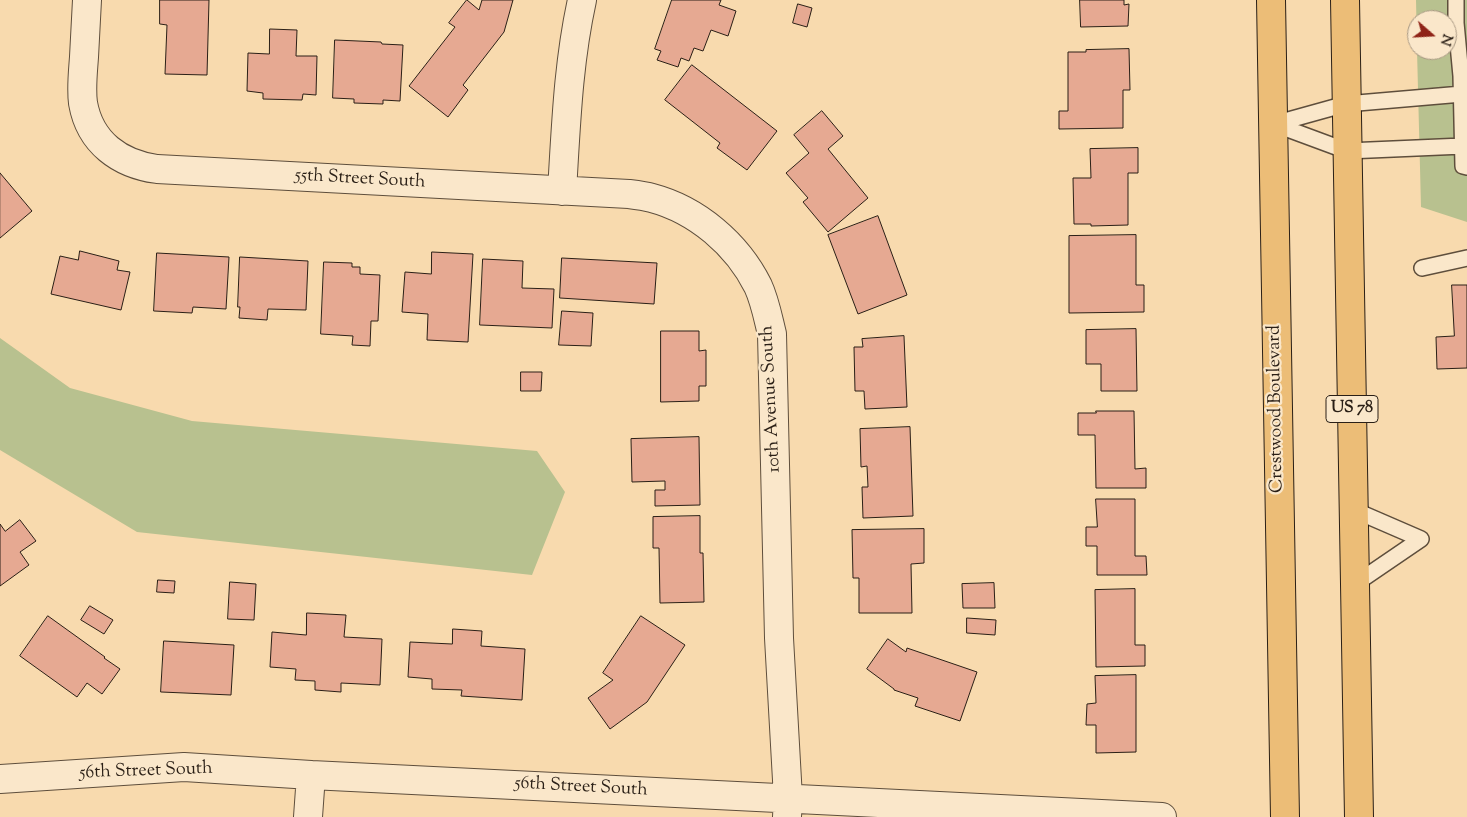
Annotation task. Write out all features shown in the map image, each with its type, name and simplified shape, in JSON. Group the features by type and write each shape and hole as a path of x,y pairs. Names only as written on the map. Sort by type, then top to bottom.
{"main road":[{"name":"Crestwood Boulevard","path":"1271,0 1284,817"},
{"name":"US 78","path":"1345,0 1359,817"}],"street":[{"name":"55th Street South","path":"87,0 83,102 87,117 101,142 126,161 141,167 157,169 562,191"},
{"path":"562,191 569,76 582,0"},
{"name":"10th Avenue South","path":"562,191 629,194 652,198 694,216 713,229 730,246 746,266 764,302 772,334 774,358 779,638 788,808"},
{"name":"56th Street South","path":"0,779 184,767 788,808 1162,817"},
{"path":"308,817 312,775"}],"lane":[{"path":"1456,0 1462,94 1463,166 1467,167"},
{"path":"1274,124 1346,104 1462,94"},
{"path":"1274,124 1347,151 1463,146"},
{"path":"1422,268 1467,258"},
{"path":"1354,510 1422,539 1355,584"}],"green space":[{"path":"1416,0 1467,0 1467,222 1421,207 1417,60 1457,60 1457,10 1416,10"},
{"path":"0,338 70,388 192,421 537,451 565,492 532,575 137,532 0,450"}],"building":[{"path":"160,0 209,0 207,75 165,74 167,25 160,24"},
{"path":"467,0 479,10 482,0 513,0 504,32 463,85 468,90 448,117 409,86 455,27 449,23"},
{"path":"672,0 721,0 719,5 736,11 728,36 711,30 703,51 694,48 689,61 681,58 678,67 657,60 661,51 655,49"},
{"path":"1080,0 1124,0 1124,5 1129,4 1128,26 1081,27"},
{"path":"798,4 812,8 807,27 793,23"},
{"path":"270,29 297,30 296,56 317,56 316,95 303,94 302,100 263,99 263,93 247,91 248,53 269,54"},
{"path":"335,40 403,45 400,101 383,100 383,104 354,103 354,99 333,98"},
{"path":"1129,49 1130,90 1123,90 1123,128 1059,129 1059,111 1068,111 1068,52"},
{"path":"692,65 777,131 747,170 717,148 720,143 665,100"},
{"path":"822,111 843,136 828,149 868,198 828,232 803,202 808,198 786,173 809,153 794,135"},
{"path":"1138,148 1138,173 1128,173 1128,225 1091,226 1091,224 1074,224 1073,178 1091,178 1090,149"},
{"path":"0,173 32,211 0,238"},
{"path":"878,216 907,295 858,314 828,235"},
{"path":"1136,235 1136,285 1144,285 1144,312 1069,313 1069,236"},
{"path":"80,251 119,261 117,270 130,272 121,310 51,294 60,256 78,260"},
{"path":"432,252 473,254 468,342 427,340 428,314 402,312 405,272 431,274"},
{"path":"157,253 229,257 226,309 193,307 192,313 154,311"},
{"path":"240,257 308,261 306,310 268,309 267,320 239,318"},
{"path":"562,258 657,263 654,304 560,298"},
{"path":"483,259 523,261 522,288 554,289 552,328 480,325"},
{"path":"324,262 352,263 352,267 360,267 360,274 380,275 378,321 371,321 370,346 352,345 353,336 321,334"},
{"path":"1452,285 1467,285 1467,368 1437,369 1436,337 1454,336"},
{"path":"562,311 593,313 591,346 559,345"},
{"path":"1136,329 1137,391 1101,391 1101,364 1086,364 1086,330"},
{"path":"661,331 699,331 699,351 706,350 706,386 699,386 699,401 661,402"},
{"path":"904,336 907,407 865,409 864,391 855,391 854,347 863,347 862,339"},
{"path":"521,372 542,372 541,391 521,391"},
{"path":"1096,411 1134,411 1135,469 1146,468 1146,488 1096,488 1095,435 1078,435 1078,413 1096,413"},
{"path":"910,427 913,516 863,518 862,487 868,487 867,466 861,467 860,429"},
{"path":"699,437 700,505 655,506 655,490 665,490 665,481 632,482 631,439"},
{"path":"1096,499 1135,499 1135,556 1146,556 1147,575 1097,575 1097,546 1086,546 1086,527 1097,527"},
{"path":"700,516 700,553 703,553 704,602 660,603 659,548 653,548 653,517"},
{"path":"20,520 36,541 20,552 29,565 0,586 0,524 5,531"},
{"path":"924,529 924,563 911,564 912,613 859,613 859,578 853,578 852,530"},
{"path":"158,580 175,581 174,593 157,592"},
{"path":"230,582 256,584 254,620 228,619"},
{"path":"994,583 995,608 963,608 962,584"},
{"path":"1135,589 1135,645 1145,645 1145,666 1096,667 1095,590"},
{"path":"90,606 113,620 104,634 81,620"},
{"path":"307,613 346,615 344,637 382,639 380,685 341,683 341,692 315,690 315,681 295,680 296,669 270,667 272,632 306,635"},
{"path":"48,616 120,669 102,694 87,683 77,697 20,656"},
{"path":"641,616 685,645 647,702 610,729 588,698 613,680 603,673"},
{"path":"967,618 996,620 995,635 967,633"},
{"path":"453,629 482,631 481,646 525,649 522,700 461,696 462,690 432,689 432,679 408,677 410,642 452,644"},
{"path":"888,639 906,652 907,648 977,672 960,721 915,706 918,698 894,690 867,669"},
{"path":"164,641 234,645 231,695 161,692"},
{"path":"1136,675 1136,752 1096,753 1096,725 1086,725 1087,704 1096,703 1095,676"}]}
